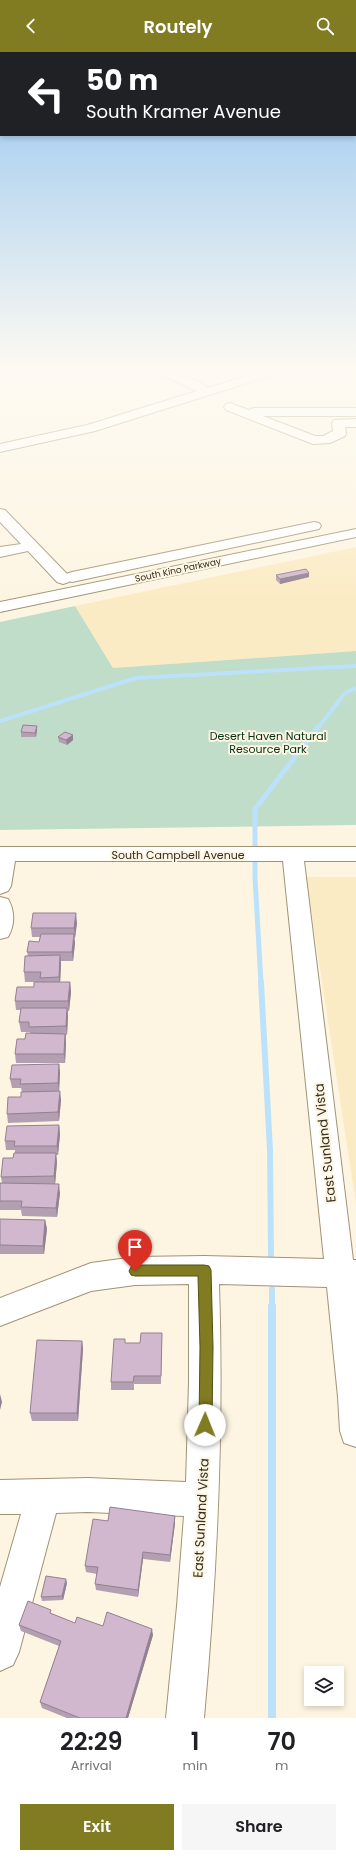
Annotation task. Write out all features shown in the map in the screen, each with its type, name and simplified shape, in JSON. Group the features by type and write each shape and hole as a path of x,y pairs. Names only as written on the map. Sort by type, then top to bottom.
{"street":[{"path":"0,513 64,579"},
{"name":"South Kino Parkway","path":"42,583 326,524"},
{"name":"South Kino Parkway","path":"0,607 356,533"},
{"path":"0,552 32,546"},
{"path":"0,886 3,854"},
{"name":"South Campbell Avenue","path":"3,854 356,854"},
{"name":"East Sunland Vista","path":"293,855 348,1274 356,1417"},
{"path":"0,905 2,918 0,931"},
{"path":"0,1312 91,1277 135,1271 204,1270 348,1274"},
{"name":"East Sunland Vista","path":"185,1718 195,1626 202,1500 207,1347 204,1270"},
{"path":"0,1497 88,1495 202,1500"},
{"path":"0,1652 43,1496"}],"shaded area":[{"path":"356,547 356,651 113,668 75,606"},
{"path":"306,877 356,877 356,1204"}],"green space":[{"name":"Desert Haven Natural Resource Park","path":"75,606 113,668 356,651 356,825 0,830 0,622"}],"building":[{"path":"306,569 309,573 280,579 276,575"},
{"path":"23,725 37,726 35,733 21,732"},
{"path":"65,732 73,735 66,740 58,737"},
{"path":"33,913 76,913 74,928 31,928"},
{"path":"41,934 74,934 72,952 27,952 29,941 39,942"},
{"path":"60,955 59,977 40,978 41,972 24,972 25,956"},
{"path":"34,982 70,982 68,1001 15,1001 17,987 34,987"},
{"path":"21,1008 67,1008 66,1026 29,1027 29,1022 19,1022"},
{"path":"26,1033 65,1034 64,1054 15,1054 17,1039 25,1039"},
{"path":"59,1064 58,1083 20,1084 21,1079 10,1079 12,1065"},
{"path":"60,1091 58,1112 7,1114 8,1097 21,1097 21,1092"},
{"path":"59,1125 57,1146 14,1146 15,1141 5,1141 7,1126"},
{"path":"14,1153 56,1153 54,1176 1,1177 3,1158 13,1158"},
{"path":"0,1183 59,1184 56,1208 21,1207 22,1201 0,1201"},
{"path":"0,1219 45,1220 43,1246 0,1245"},
{"path":"141,1333 162,1333 161,1376 134,1376 133,1382 111,1382 114,1339 125,1339 125,1343 140,1343"},
{"path":"37,1340 82,1341 77,1413 30,1413"},
{"path":"110,1507 175,1516 170,1555 143,1552 138,1590 95,1584 98,1567 85,1566 93,1519 108,1521"},
{"path":"46,1576 66,1579 62,1596 41,1597"},
{"path":"28,1601 51,1610 50,1613 75,1623 77,1617 103,1626 107,1612 152,1629 126,1718 80,1718 40,1702 61,1641 19,1625"}],"waterway":[{"path":"0,721 136,678 356,666"},
{"path":"318,728 345,693 356,688"},
{"path":"261,983 255,878 255,809 318,727"},
{"path":"261,982 270,1150 271,1255"},
{"path":"272,1289 272,1718"}],"route":[{"path":"135,1271 204,1270 207,1347 205,1425"}]}
